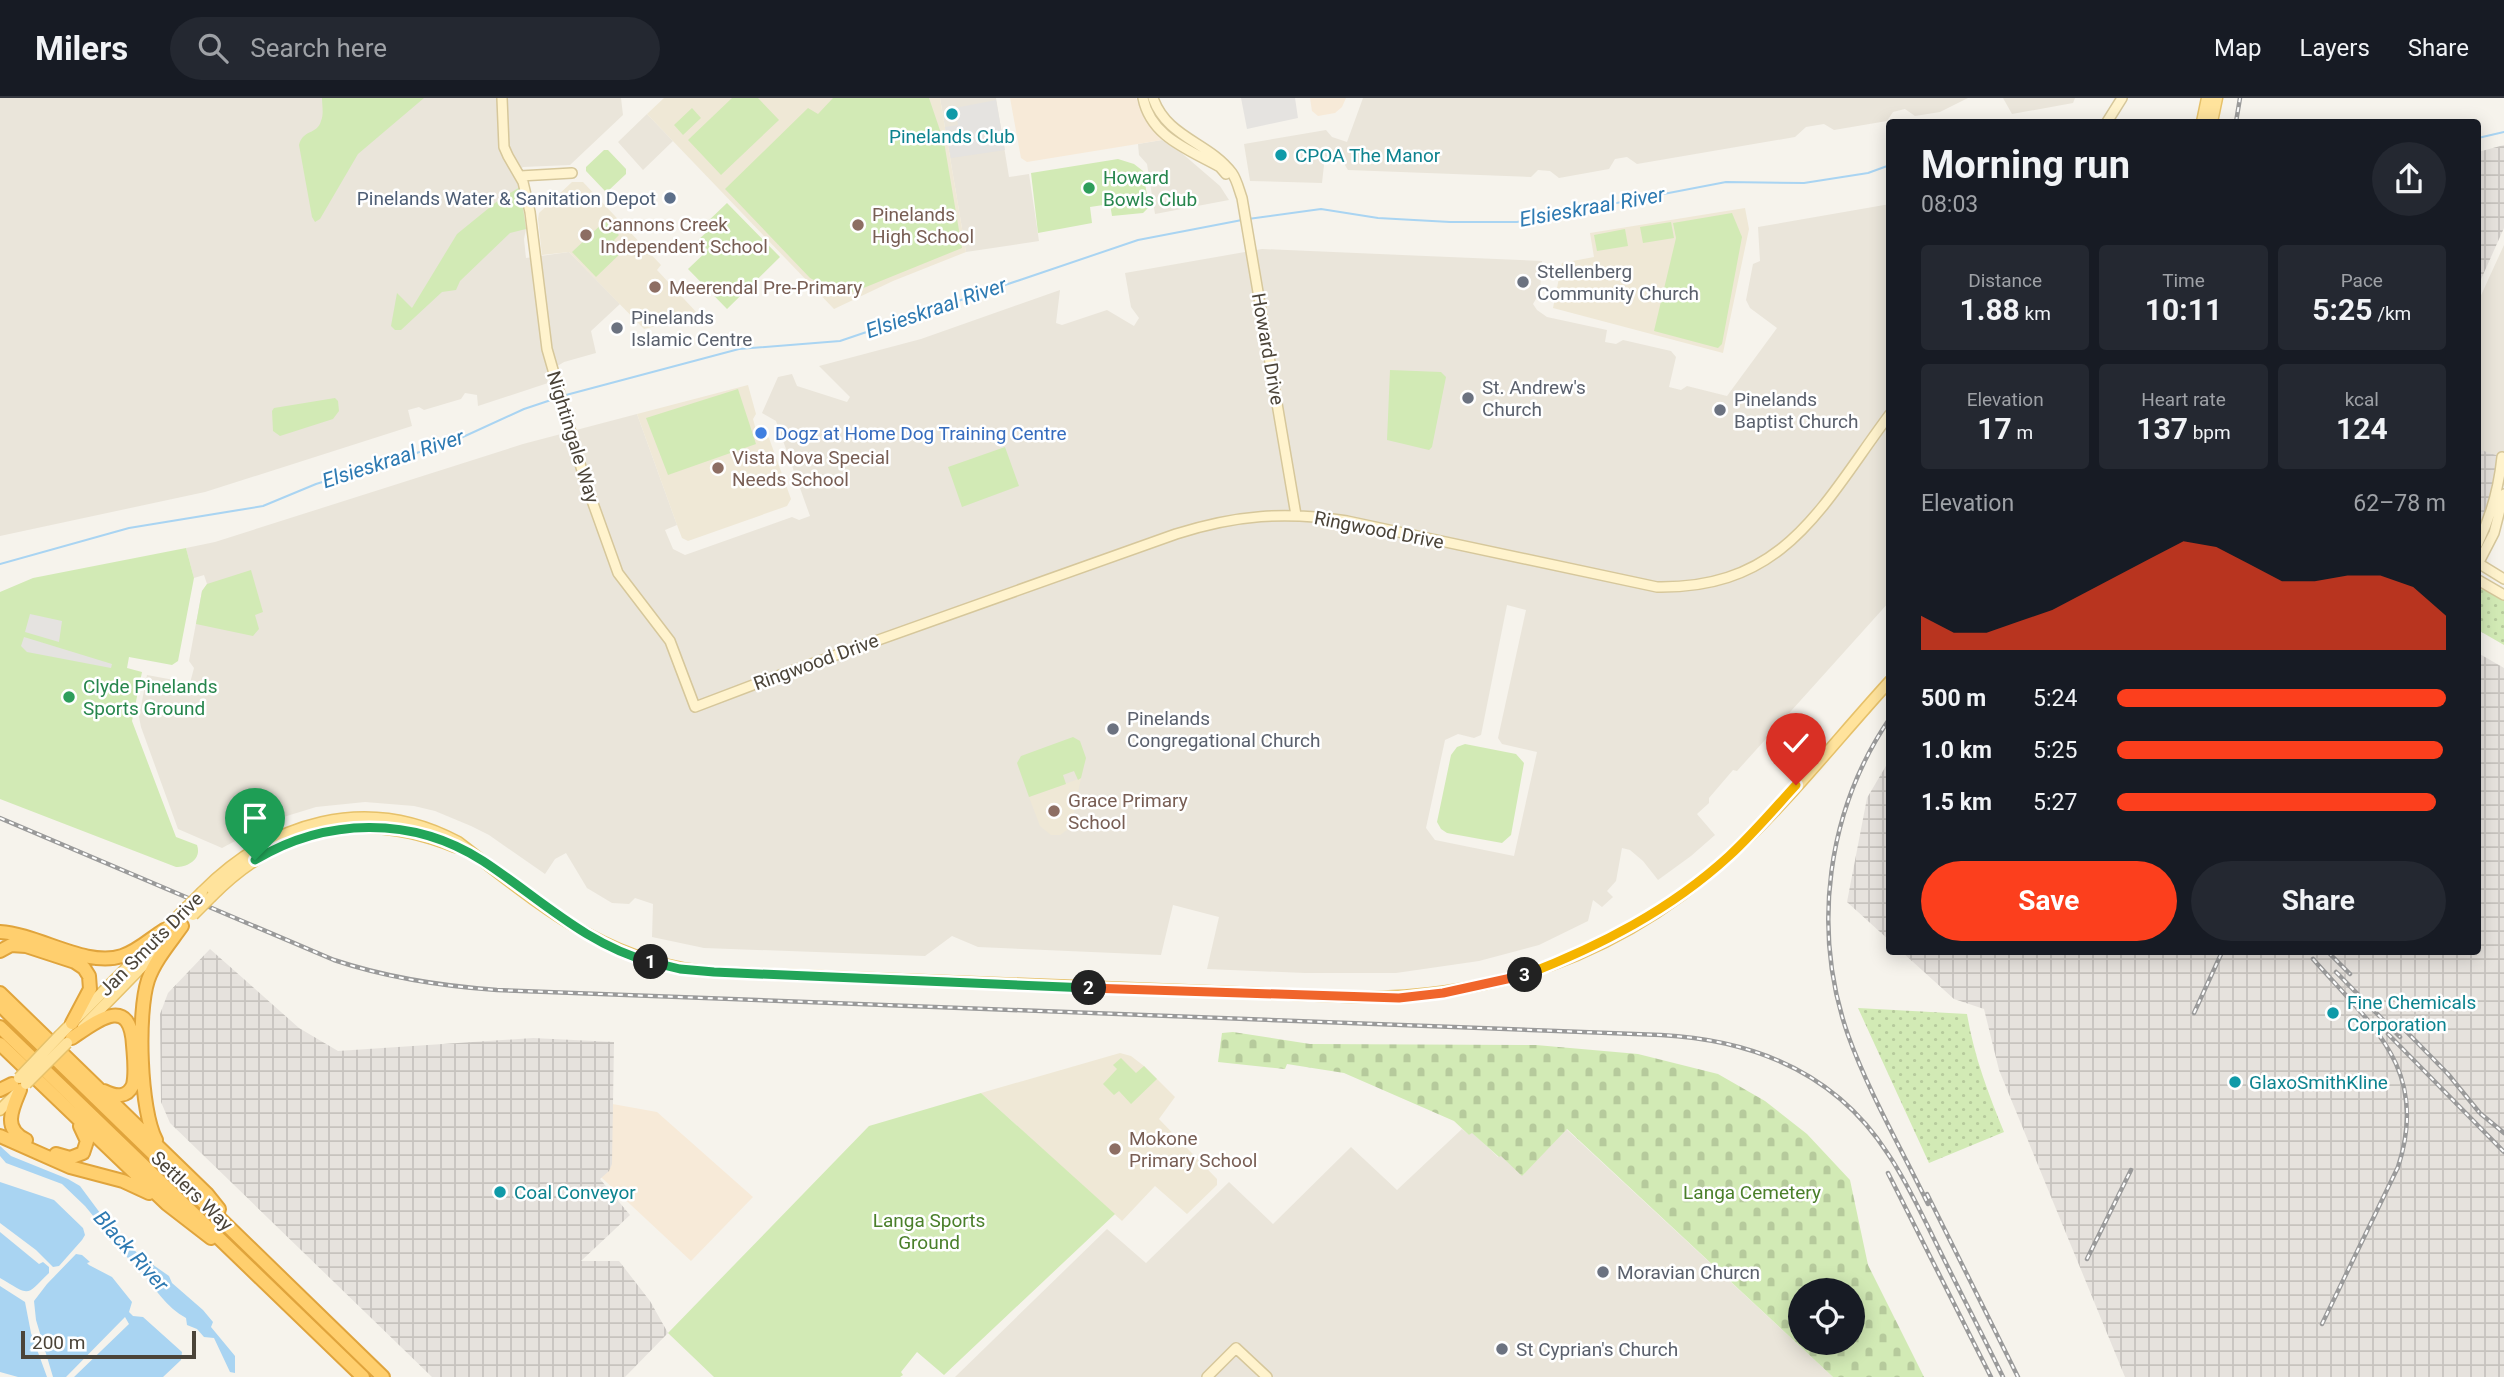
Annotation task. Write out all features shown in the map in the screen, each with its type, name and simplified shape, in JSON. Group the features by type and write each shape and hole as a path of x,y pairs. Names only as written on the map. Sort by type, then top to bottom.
{"highway":[{"path":"169,1157 150,1129 146,1113 142,1008 151,973 182,926"},
{"path":"0,932 24,936 91,957 110,959 128,954 164,930"},
{"path":"0,951 11,945 26,946 75,962 84,968 89,976 90,989 72,1023"},
{"path":"0,985 29,1021"},
{"path":"0,993 207,1194 253,1249"},
{"name":"Settlers Way","path":"0,1005 383,1377"},
{"path":"66,1039 110,1016 121,1016 130,1024 135,1074 132,1087 124,1095 116,1096 95,1085"},
{"name":"Settlers Way","path":"0,1027 363,1377"},
{"path":"0,1044 186,1221 251,1267"},
{"path":"0,1090 19,1084"},
{"path":"19,1084 10,1116 14,1131 21,1138 59,1155 73,1158 85,1150 87,1139 63,1104"},
{"path":"0,1136 80,1171 138,1186 167,1204"}],"main road":[{"path":"2203,119 2207,98"},
{"path":"2213,119 2217,98"},
{"name":"Jan Smuts Drive","path":"1865,708 1886,680"},
{"name":"Jan Smuts Drive","path":"66,1039 72,1023 164,930 190,911 228,868 260,845 302,827 338,819 378,818 426,828 458,842 572,925 608,946 646,961 680,969 1352,997 1399,998 1443,993 1522,976 1576,955 1629,928 1679,897 1746,840 1886,685"},
{"name":"Jan Smuts Drive","path":"0,1097 19,1084 182,926 190,911"},
{"name":"Jan Smuts Drive","path":"0,1110 19,1084"}],"street":[{"name":"Nightingale Way","path":"502,98 505,147 520,176 530,212 547,349 585,481 617,570 670,641 695,707"},
{"path":"1143,98 1153,123 1160,132 1220,167 1237,184"},
{"name":"Howard Drive","path":"1153,98 1169,125 1221,161 1237,184 1296,515"},
{"path":"2110,119 2122,98"},
{"path":"520,176 572,173"},
{"name":"Ringwood Drive","path":"695,707 1176,534 1233,519 1296,515 1348,521 1633,583 1666,587 1708,584 1751,569 1771,558 1797,537 1886,419"},
{"path":"2481,535 2496,495 2503,458"},
{"path":"2481,557 2494,533 2504,494"},
{"path":"2481,565 2504,579"},
{"path":"2481,582 2504,595"},
{"path":"1207,1377 1236,1349 1267,1377"}],"shaded area":[{"path":"0,98 621,98 623,115 570,165 523,167 514,175 520,187 526,229 526,258 569,252 620,304 591,331 596,353 564,362 546,373 548,383 478,406 477,395 465,393 461,399 424,410 419,407 408,410 412,426 205,492 0,536"},
{"name":"Pinelands High School","path":"664,98 940,98 966,252 893,281 834,309 647,114"},
{"path":"940,98 996,98 1009,177 1029,174 1039,241 966,252"},
{"path":"1010,98 1136,98 1145,120 1162,140 1027,162 1021,158"},
{"path":"1241,98 1295,98 1298,118 1247,129"},
{"path":"1310,98 1346,98 1335,113 1318,116 1312,111"},
{"path":"1363,98 1968,98 1940,112 1915,116 1905,109 1893,112 1886,121 1834,130 1824,124 1806,127 1795,137 1637,164 1627,157 1615,159 1609,169 1559,178 1550,171 1538,170 1531,177 1348,170 1341,159 1325,156 1322,183 1250,181 1244,144 1326,130 1332,137 1347,142"},
{"path":"2003,98 2075,98 2073,103 2012,114"},
{"path":"996,100 1005,150 951,158 945,127 958,125 955,108"},
{"path":"647,114 673,141 643,170 618,142"},
{"path":"1162,140 1177,149 1220,186 1229,200 1155,214 1147,164 1139,155 1138,144"},
{"path":"2504,145 2504,228 2481,279 2481,151"},
{"name":"Cannons Creek Independent School","path":"572,182 583,182 661,265 657,270 699,315 644,329 569,252 542,255 539,213"},
{"path":"1886,205 1886,605 1737,771 1733,770 1709,798 1709,803 1697,814 1715,835 1658,880 1643,861 1630,850 1622,848 1616,881 1607,891 1613,897 1602,907 1593,900 1588,921 1539,945 1479,961 1396,973 1207,969 1219,917 1173,905 1161,955 978,947 952,936 925,956 704,948 652,937 653,904 635,898 629,904 612,903 587,888 566,853 555,859 545,874 489,835 435,811 414,806 365,802 316,807 277,819 222,848 178,829 141,727 139,717 147,675 190,683 194,668 189,661 202,591 207,584 204,575 194,578 186,548 215,542 523,444 637,414 677,525 665,530 673,549 685,555 792,517 799,520 810,516 776,421 762,413 778,377 792,374 797,386 847,402 850,397 819,366 921,339 1060,290 1056,323 1062,325 1107,310 1134,326 1139,318 1131,307 1125,273 1262,249 1542,261 1540,292 1533,304 1537,310 1547,317 1607,330 1605,342 1616,344 1623,340 1671,351 1676,357 1669,387 1681,390 1687,386 1727,396 1777,328 1750,308 1746,300 1753,264 1760,261 1758,227","holes":["1507,605 1526,610 1498,738 1502,744 1537,752 1514,856 1435,840 1426,828 1445,740 1458,734 1474,738 1481,735"]},
{"path":"1745,208 1749,229 1723,353 1553,308 1562,263 1594,257 1590,233"},
{"path":"2504,245 2504,458 2481,450 2481,295"},
{"name":"Vista Nova Special Needs School","path":"748,385 756,414 753,419 756,430 769,438 791,499 787,506 688,541 682,538 637,414"},
{"path":"2481,450 2502,457 2481,530"},
{"path":"30,614 62,621 59,642 25,632"},
{"path":"24,637 112,664 111,668 27,652 21,646"},
{"path":"2481,655 2504,668 2504,1377 2125,1377 1999,1070 1984,1009 1954,999 1905,955 2481,955"},
{"path":"1886,766 1886,937 1847,902 1867,798"},
{"name":"Grace Primary School","path":"1081,778 1071,827 1060,835 1051,835 1040,826 1029,797"},
{"path":"210,949 299,1028 338,1051 533,1038 614,1042 612,1164 600,1179 630,1215 581,1261 619,1261 650,1301 668,1333 625,1377 432,1377 170,1123 161,1102 160,1014 168,993"},
{"name":"Mokone Primary School","path":"1120,1053 1131,1056 1144,1066 1175,1097 1159,1119 1217,1179 1217,1185 1187,1214 1155,1186 1122,1221 981,1093"},
{"path":"407,1067 657,1112 753,1197 691,1261 543,1123"},
{"path":"1462,1129 1469,1135 1472,1132 1498,1157 1566,1129 1788,1335 1788,1355 1809,1355 1833,1377 955,1377 1107,1229 1146,1263 1229,1182 1273,1224 1351,1147 1397,1190"}],"green space":[{"path":"322,98 424,98 358,154 320,219 315,222 299,145 304,136 319,125"},
{"path":"732,98 758,98 779,120 721,175 688,140"},
{"name":"Pinelands High School","path":"833,98 929,98 944,142 962,248 861,289 849,293 837,292 810,278 725,189 808,108 818,114"},
{"path":"692,108 701,118 683,135 674,125"},
{"path":"604,150 608,150 626,169 626,174 608,191 586,171 586,167"},
{"name":"Howard Bowls Club","path":"1118,159 1134,164 1143,171 1149,207 1143,213 1112,216 1110,204 1090,207 1092,223 1038,233 1031,173"},
{"path":"520,187 526,229 510,233 460,281 456,290 442,292 401,330 395,330 391,326 397,293 412,308 457,234 500,199"},
{"path":"727,203 780,257 727,309 688,269 708,250 698,240 709,230 704,225"},
{"path":"1732,213 1742,237 1722,344 1718,348 1654,331 1676,238 1673,223"},
{"path":"605,221 619,235 614,240 623,251 596,277 572,252"},
{"path":"1671,222 1674,238 1643,243 1640,227"},
{"path":"1625,229 1628,246 1597,251 1594,235"},
{"path":"1390,370 1441,372 1446,377 1432,447 1429,450 1387,440"},
{"path":"738,389 756,444 668,475 646,418"},
{"path":"335,398 339,411 333,419 280,436 273,431 274,408"},
{"path":"1005,447 1019,486 962,507 948,467"},
{"name":"Clyde Pinelands Sports Ground","path":"186,548 194,578 178,661 172,665 129,657 127,668 142,672 132,721 176,837 197,845 196,858 185,866 176,867 0,799 0,592 33,578"},
{"path":"251,570 263,612 255,615 259,629 253,636 196,624 202,591 207,584"},
{"path":"2481,586 2504,600 2504,645 2481,632"},
{"path":"1073,737 1080,741 1086,758 1081,778 1078,780 1074,771 1063,775 1066,784 1029,797 1017,763 1021,756"},
{"path":"1465,744 1516,754 1524,763 1511,835 1502,843 1447,833 1437,822 1451,755 1457,747"},
{"path":"1858,1008 1967,1014 1982,1074 2004,1132 1929,1163"},
{"name":"Langa Cemetery","path":"1233,1032 1310,1044 1536,1045 1638,1054 1718,1074 1765,1101 1807,1134 1850,1180 1868,1265 1924,1377 1833,1377 1809,1355 1865,1355 1865,1278 1788,1278 1788,1335 1567,1129 1522,1176 1501,1156 1472,1133 1469,1135 1454,1121 1344,1073 1287,1064 1285,1069 1218,1062 1222,1033"},
{"path":"1121,1058 1136,1073 1144,1066 1157,1079 1131,1104 1119,1091 1114,1095 1103,1084 1117,1069 1113,1065"},
{"name":"Langa Sports Ground","path":"981,1093 1115,1214 944,1375 917,1352 900,1377 714,1377 668,1333 869,1126"}],"water":[{"name":"Black River","path":"0,1146 11,1156 80,1186 103,1217 139,1255 169,1276 172,1283 213,1322 211,1327 235,1356 235,1373 230,1372 214,1338 204,1337 197,1329 187,1325 186,1318 164,1300 135,1262 132,1263 85,1206 62,1184 6,1163 0,1156"},
{"path":"0,1182 54,1200 83,1228 85,1235 82,1240 59,1266 53,1267 36,1250 0,1223"},
{"path":"0,1232 39,1264 43,1262 49,1267 49,1273 31,1290 23,1291 0,1278"},
{"path":"76,1254 82,1255 90,1262 87,1263 89,1265 112,1277 132,1302 129,1312 133,1316 143,1317 182,1352 181,1360 163,1377 74,1377 129,1324 125,1317 66,1377 53,1377 36,1320 34,1301"},
{"path":"0,1286 25,1302 31,1333 47,1377 18,1377 0,1372"}],"waterway":[{"name":"Elsieskraal River","path":"2481,137 2504,132"},
{"name":"Elsieskraal River","path":"1248,219 1321,209 1378,218 1517,222 1726,182 1804,183 1868,173 1886,166"},
{"name":"Elsieskraal River","path":"566,395 739,349 840,341 1138,240 1242,220"},
{"name":"Elsieskraal River","path":"0,564 129,528 263,506 316,484 452,442 524,409 557,398"}],"railway":[{"path":"2236,119 2240,98"},
{"path":"1886,725 1852,791 1839,831 1831,871 1828,912 1830,954 1837,995 1856,1057 1928,1204"},
{"path":"0,818 334,960 374,972 435,983 497,990 1661,1035 1728,1044 1760,1053 1818,1082 1844,1102 1867,1126 1908,1187 2003,1377"},
{"path":"2194,1013 2221,955"},
{"path":"2331,955 2350,974"},
{"path":"2313,959 2356,1006 2390,1051 2401,1076 2407,1103 2406,1133 2398,1167 2322,1324"},
{"path":"2336,972 2400,1037"},
{"path":"2397,1022 2448,1074 2479,1112"},
{"path":"2388,1034 2504,1152"},
{"path":"2481,1114 2504,1133"},
{"path":"2087,1259 2131,1170"},
{"path":"1888,1173 1991,1377"},
{"path":"1927,1194 2018,1377"}],"place":[{"name":"Pinelands Club","path":"952,114"},
{"name":"CPOA The Manor","path":"1281,155"},
{"name":"Howard Bowls Club","path":"1089,188"},
{"name":"Pinelands Water & Sanitation Depot","path":"670,198"},
{"name":"Pinelands High School","path":"858,225"},
{"name":"Cannons Creek Independent School","path":"586,235"},
{"name":"Stellenberg Community Church","path":"1523,282"},
{"name":"Meerendal Pre-Primary","path":"655,287"},
{"name":"Pinelands Islamic Centre","path":"617,328"},
{"name":"St. Andrew's Church","path":"1468,398"},
{"name":"Pinelands Baptist Church","path":"1720,410"},
{"name":"Dogz at Home Dog Training Centre","path":"761,433"},
{"name":"Vista Nova Special Needs School","path":"718,468"},
{"name":"Clyde Pinelands Sports Ground","path":"69,697"},
{"name":"Pinelands Congregational Church","path":"1113,729"},
{"name":"Grace Primary School","path":"1054,811"},
{"name":"Fine Chemicals Corporation","path":"2333,1013"},
{"name":"GlaxoSmithKline","path":"2235,1082"},
{"name":"Mokone Primary School","path":"1115,1149"},
{"name":"Coal Conveyor","path":"500,1192"},
{"name":"Moravian Churcn","path":"1603,1272"},
{"name":"St Cyprian's Church","path":"1502,1349"}],"route":[{"path":"255,860 288,842 340,828 389,828 420,834 481,860 583,933 608,946 646,961 680,969 1085,988 1399,998 1443,993 1522,976 1613,937 1679,897 1714,869 1746,840 1796,785"}]}
